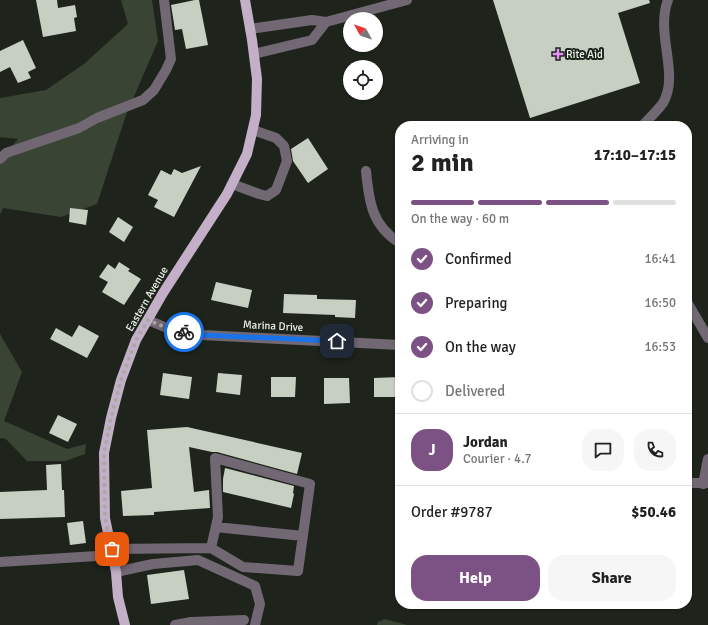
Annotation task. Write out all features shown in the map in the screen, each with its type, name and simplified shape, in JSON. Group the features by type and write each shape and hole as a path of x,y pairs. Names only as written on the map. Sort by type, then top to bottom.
{"main road":[{"name":"Eastern Avenue","path":"125,625 118,598 116,572 105,518 104,453 121,380 136,340 163,293 232,184 247,154 256,115 257,79 245,0"}],"street":[{"path":"0,159 6,153 78,128 97,118 143,100 154,90 171,59 164,0"},
{"path":"250,29 312,20 326,22 407,0"},
{"path":"646,121 662,103 667,93 669,70 663,26 668,0"},
{"path":"254,54 312,40 326,22"},
{"path":"232,184 267,196 276,190 287,161 284,146 276,138 253,130"},
{"path":"366,171 370,200 376,220 389,237 395,240"},
{"path":"692,311 708,338"},
{"name":"Marina Drive","path":"148,320 174,331 202,335 395,345"},
{"path":"0,562 112,552 211,548 243,567 298,571 310,484 215,458 218,518 211,548"},
{"path":"692,483 706,484 708,459"},
{"path":"216,527 303,536"},
{"path":"116,572 154,564 198,560 255,586 260,604 255,625"},
{"path":"175,625 191,622 244,620"}],"green space":[{"path":"121,0 152,0 158,41 126,115 97,204 61,217 3,208 0,215 0,163 18,139 0,137 0,98 46,90 84,64 128,24"},
{"path":"0,334 22,372 4,421 67,449 86,444 85,454 65,461 27,461 6,439 0,438"},
{"path":"385,619 407,625 377,625 378,622"}],"building":[{"path":"36,0 57,0 58,8 75,5 77,17 74,18 76,31 43,37"},
{"path":"199,0 208,45 186,49 182,29 175,30 171,5"},
{"path":"493,0 649,0 650,3 618,13 640,83 530,118"},
{"path":"23,40 36,68 28,72 31,78 18,83 10,67 0,72 0,51"},
{"path":"308,138 328,169 308,183 293,161 291,149"},
{"path":"201,166 174,217 154,207 158,200 148,195 161,170 171,175 174,169 182,173"},
{"path":"70,208 88,210 86,225 69,222"},
{"path":"118,217 133,227 124,242 109,232"},
{"path":"119,262 130,269 128,271 141,279 124,305 102,292 108,282 99,277 108,264 115,269"},
{"path":"216,282 252,290 248,308 211,300"},
{"path":"284,294 317,295 317,299 356,300 355,318 335,317 335,315 283,313"},
{"path":"79,325 99,336 87,358 50,339 56,328 72,337"},
{"path":"163,373 192,377 189,399 160,395"},
{"path":"218,373 242,375 240,395 216,392"},
{"path":"271,377 296,377 295,397 271,397"},
{"path":"395,377 395,397 374,397 374,378"},
{"path":"324,378 349,378 350,403 324,404"},
{"path":"58,415 77,424 68,442 49,433"},
{"path":"187,427 302,453 297,474 217,452 189,447 194,492 209,490 210,508 154,512 154,515 123,516 121,491 152,488 147,430"},
{"path":"61,464 65,517 0,519 0,492 47,490 46,465"},
{"path":"225,468 294,486 291,508 223,492"},
{"path":"83,521 86,543 70,545 67,523"},
{"path":"184,570 189,599 151,604 147,575"}],"way so far":[{"path":"112,549 105,518 104,453 121,380 136,340 148,320 174,331 184,332"}],"place":[{"name":"Rite Aid","path":"558,54"}],"route":[{"path":"184,332 202,335 337,341"}]}
